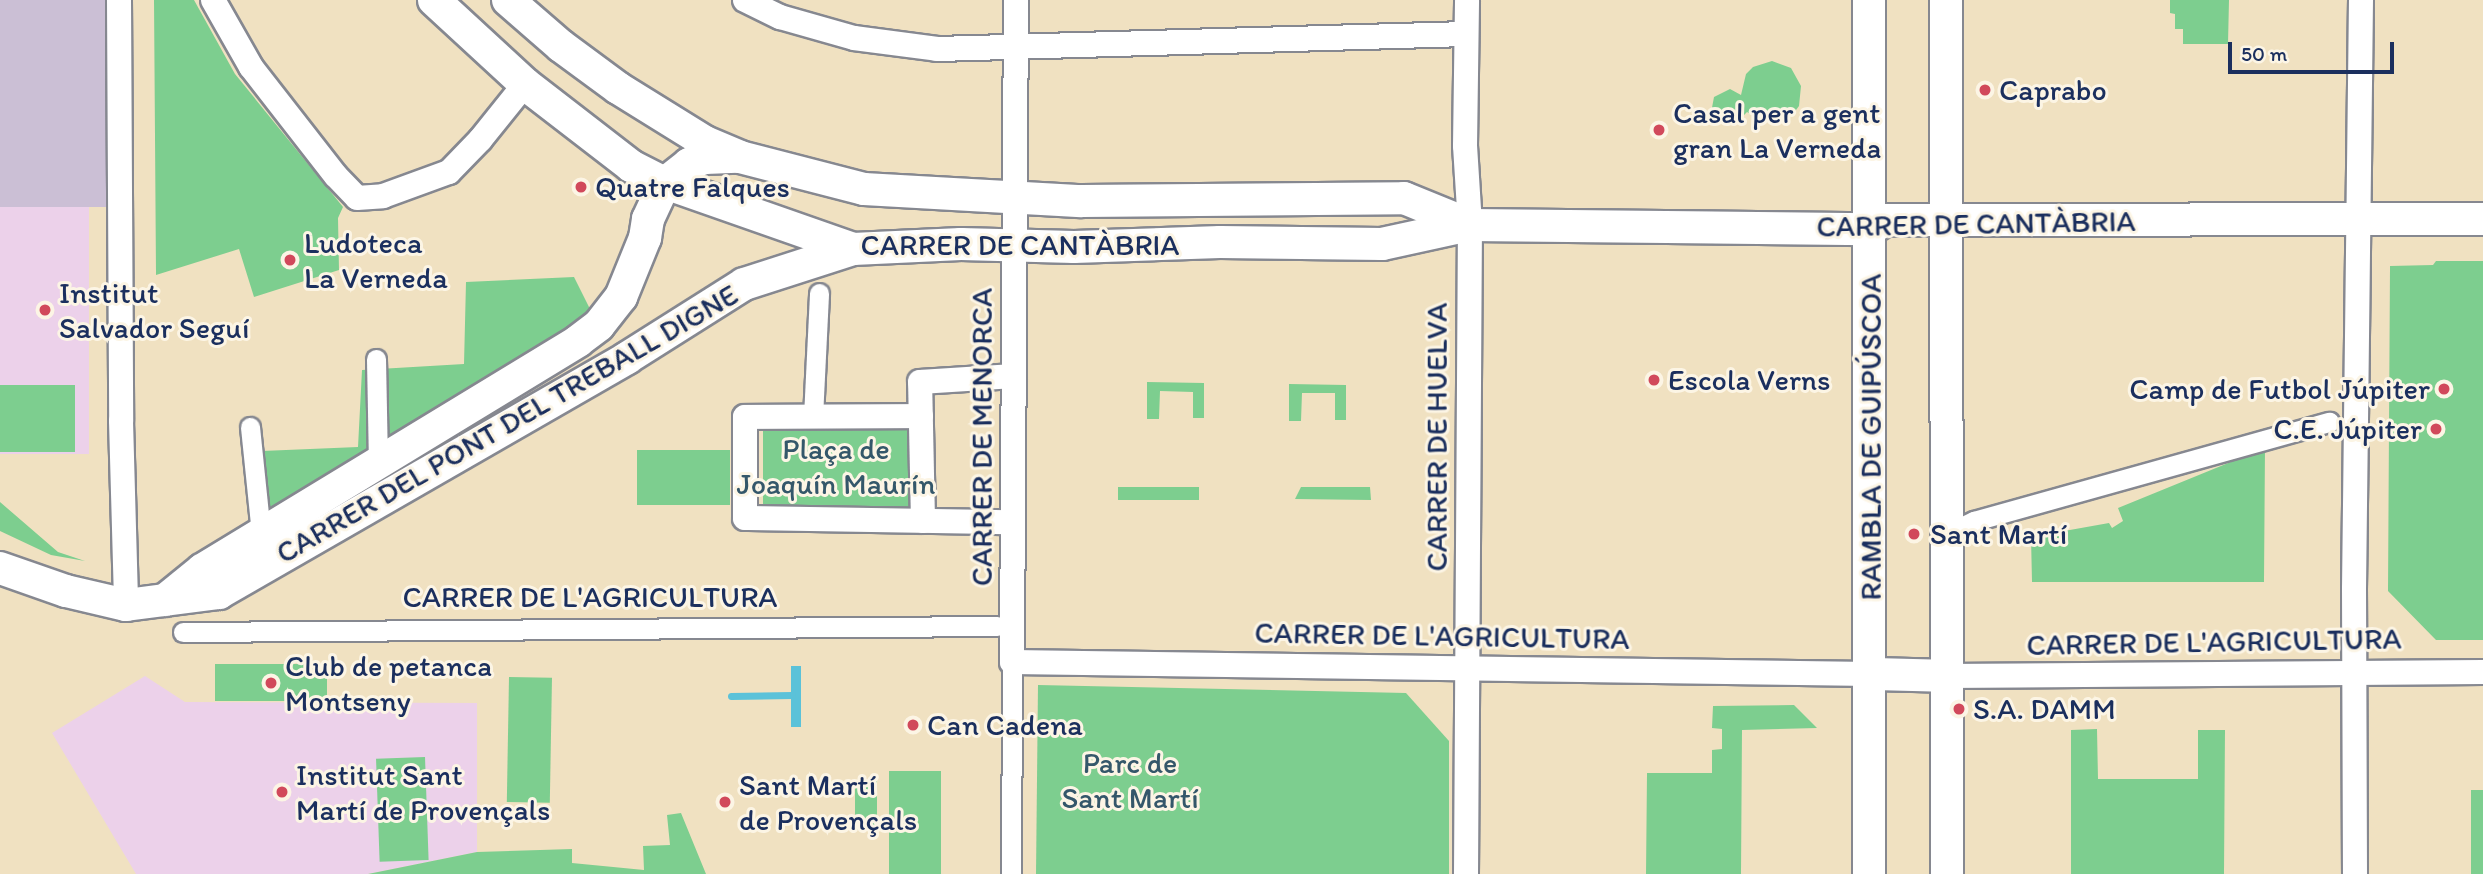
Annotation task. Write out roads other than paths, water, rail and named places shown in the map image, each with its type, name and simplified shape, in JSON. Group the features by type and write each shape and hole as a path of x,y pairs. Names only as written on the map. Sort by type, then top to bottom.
{"street":[{"path":"119,0 121,421 126,605"},
{"path":"213,0 251,67 336,177 357,198 383,196 449,172 480,140 525,84"},
{"name":"CARRER DE CANTÀBRIA","path":"434,0 525,84 631,166 665,183 853,249 1013,245 1382,244 1470,225 1870,229 1885,220 2483,219"},
{"name":"CARRER DE CANTÀBRIA","path":"508,0 561,46 618,88 705,142 740,157 864,189 1157,202 1404,198 1470,225"},
{"path":"745,0 780,8 854,38 937,49 1466,34"},
{"name":"CARRER DE MENORCA","path":"1011,874 1016,0"},
{"name":"CARRER DE HUELVA","path":"1466,874 1470,225 1465,146 1467,0"},
{"name":"RAMBLA DE GUIPÚSCOA","path":"1869,0 1869,874"},
{"path":"1946,0 1947,874"},
{"path":"2355,874 2354,671 2361,0"},
{"path":"665,183 680,169 697,161 719,156 740,157"},
{"path":"631,166 640,180 648,219"},
{"name":"CARRER DEL PONT DEL TREBALL DIGNE","path":"163,601 202,570 378,465 578,341 599,325 613,310 630,279 648,219 665,183"},
{"name":"CARRER DEL PONT DEL TREBALL DIGNE","path":"0,568 66,591 126,605 219,593 627,358 744,284 853,249"},
{"path":"813,417 819,293"},
{"path":"376,359 378,465"},
{"path":"923,521 920,382 1014,376"},
{"path":"921,416 745,417 745,519 1013,522"},
{"path":"1947,534 1975,521 2329,422"},
{"path":"250,426 261,534"},
{"name":"CARRER DE L'AGRICULTURA","path":"184,632 997,626"},
{"name":"CARRER DE L'AGRICULTURA","path":"1012,662 1871,674"},
{"name":"CARRER DE L'AGRICULTURA","path":"1945,676 2483,672"},
{"path":"1871,674 1945,676"}],"water":[{"path":"791,666 801,666 801,727 791,727"}],"waterway":[{"path":"731,696 792,695"}],"place":[{"name":"Caprabo","path":"1985,90"},
{"name":"Casal per a gent gran La Verneda","path":"1659,130"},
{"name":"Quatre Falques","path":"581,187"},
{"name":"Ludoteca La Verneda","path":"290,260"},
{"name":"Institut Salvador Seguí","path":"45,310"},
{"name":"Escola Verns","path":"1654,380"},
{"name":"Camp de Futbol Júpiter","path":"2444,389"},
{"name":"C.E. Júpiter","path":"2436,429"},
{"name":"Sant Martí","path":"1914,534"},
{"name":"Club de petanca Montseny","path":"271,683"},
{"name":"S.A. DAMM","path":"1959,709"},
{"name":"Can Cadena","path":"913,725"},
{"name":"Institut Sant Martí de Provençals","path":"282,792"},
{"name":"Sant Martí de Provençals","path":"725,802"}],"park label":[{"name":"Plaça de Joaquín Maurín","path":"836,466"},
{"name":"Parc de Sant Martí","path":"1130,780"}]}
